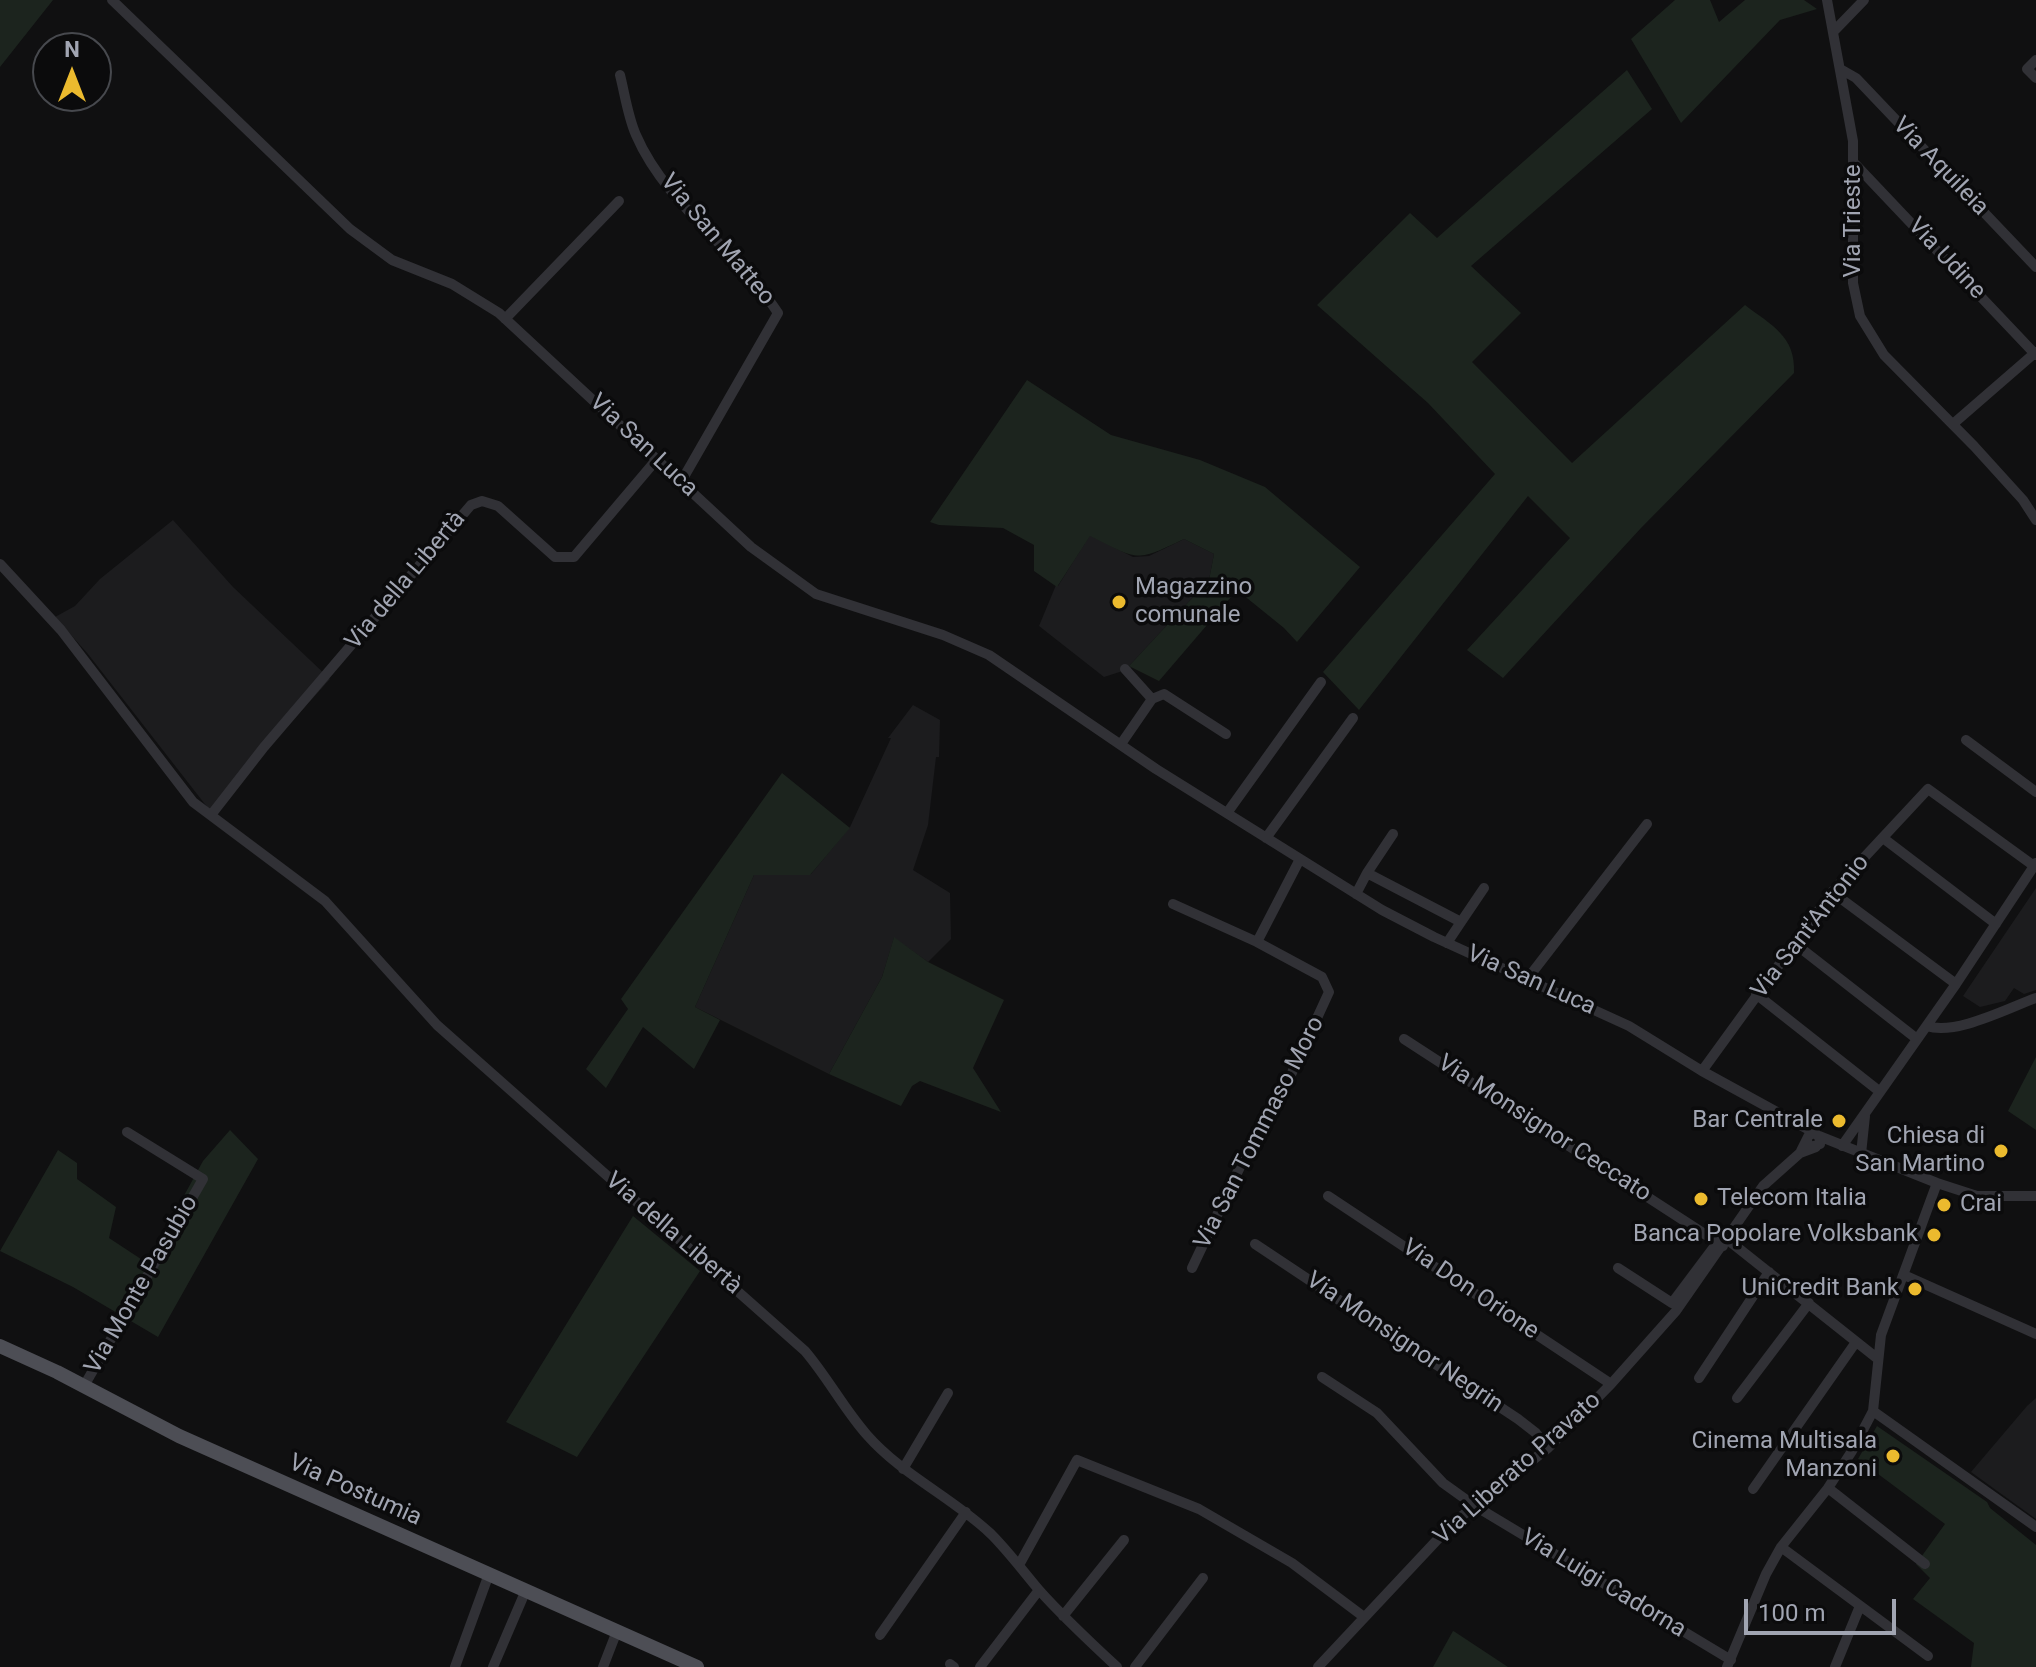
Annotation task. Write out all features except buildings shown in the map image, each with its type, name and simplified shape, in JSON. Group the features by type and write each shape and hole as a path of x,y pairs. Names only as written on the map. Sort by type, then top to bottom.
{"main road":[{"name":"Via Postumia","path":"0,1346 179,1436 697,1667"}],"street":[{"name":"Via San Luca","path":"112,0 281,164 371,246 392,260 452,284 505,319 751,547 816,594 967,643 1356,894 1447,943 1629,1026 1795,1123 1814,1141"},
{"name":"Via Trieste","path":"1827,0 1842,70 1855,164 1853,283 1860,316 1884,355 1953,424 2023,500 2036,520"},
{"path":"1834,31 1864,0"},
{"path":"2036,60 2027,69 2036,78"},
{"name":"Via Aquileia","path":"1842,70 1856,78 2036,267"},
{"name":"Via San Matteo","path":"620,75 636,135 661,175 778,313 681,482"},
{"name":"Via Udine","path":"1855,164 2036,353"},
{"path":"505,319 619,201"},
{"path":"1953,424 2036,353"},
{"name":"Via della Libertà","path":"211,815 264,747 471,505 482,501 498,506 555,557 574,557 657,459"},
{"name":"Via della Libertà","path":"0,564 61,630 193,802 325,901 437,1025 805,1351 868,1437 903,1469 966,1512 992,1534 1063,1616 1117,1667"},
{"path":"1125,669 1152,699"},
{"path":"1227,813 1321,682"},
{"path":"1121,744 1152,699 1164,694 1226,734"},
{"path":"1266,838 1353,718"},
{"path":"1966,740 2036,792"},
{"name":"Via Sant'Antonio","path":"1702,1071 1832,892 1928,789 2035,865"},
{"path":"1528,978 1647,824"},
{"path":"1356,894 1393,834"},
{"path":"1883,838 1996,924"},
{"path":"1257,942 1300,859"},
{"path":"1840,1146 1927,1026 2035,865"},
{"path":"1367,873 1461,922"},
{"path":"1447,943 1484,888"},
{"path":"1832,892 1956,984"},
{"name":"Via San Tommaso Moro","path":"1173,904 1257,942 1322,977 1329,992 1284,1090 1257,1131 1192,1268"},
{"path":"1794,943 1917,1039"},
{"path":"1756,994 1879,1091"},
{"path":"1927,1026 1942,1029 1963,1025 2036,998"},
{"name":"Via Monsignor Ceccato","path":"1404,1039 1769,1272 1878,1359"},
{"path":"1861,1154 1866,1111"},
{"name":"Via Monte Pasubio","path":"84,1386 203,1179 127,1132"},
{"path":"1814,1141 1840,1146 1977,1196 2036,1196"},
{"name":"Via Liberato Pravato","path":"1318,1667 1453,1523 1548,1448 1611,1384 1676,1311 1759,1191 1814,1141"},
{"path":"1729,1664 1766,1574 1781,1547 1828,1488 1873,1411 1881,1335 1937,1183"},
{"name":"Via Don Orione","path":"1328,1196 1611,1384"},
{"path":"1618,1268 1672,1303 1723,1243"},
{"name":"Via Monsignor Negrin","path":"1255,1244 1518,1419 1536,1433 1548,1448"},
{"path":"1699,1378 1769,1272"},
{"path":"1904,1275 2036,1334"},
{"path":"1737,1398 1809,1303"},
{"path":"1753,1489 1856,1342"},
{"name":"Via Luigi Cadorna","path":"1322,1377 1377,1413 1443,1483 1475,1506 1729,1664"},
{"path":"903,1469 948,1393"},
{"path":"1873,1411 2036,1527"},
{"path":"1019,1565 1077,1460 1199,1509 1292,1563 1364,1617"},
{"path":"1828,1488 1925,1564"},
{"path":"880,1635 966,1512"},
{"path":"1063,1616 1124,1540"},
{"path":"1781,1547 1928,1656"},
{"path":"455,1667 489,1574"},
{"path":"1135,1667 1203,1578"},
{"path":"493,1667 526,1590"},
{"path":"980,1667 1039,1590"},
{"path":"1835,1667 1860,1606"},
{"path":"603,1667 617,1631"}],"shaded area":[{"path":"0,0 53,0 0,67"},
{"path":"1675,0 1710,0 1719,22 1745,0 1804,0 1817,9 1780,20 1681,123 1631,39"},
{"path":"1627,70 1652,109 1471,266 1521,313 1472,362 1572,463 1745,305 1786,340 1794,360 1794,373 1641,528 1503,678 1467,650 1570,538 1528,496 1359,710 1323,672 1495,474 1428,403 1317,305 1410,213 1437,238"},
{"path":"1027,380 1111,435 1200,460 1265,487 1360,567 1297,642 1237,590 1159,681 1129,666 1209,580 1214,554 1184,539 1137,556 1090,536 1057,587 1034,571 1034,545 1003,528 930,522"},
{"path":"173,520 233,587 330,679 211,812 88,654 55,617 75,606 100,579"},
{"path":"1090,535 1133,557 1149,556 1184,539 1214,554 1209,580 1129,666 1132,668 1104,677 1039,626 1056,585"},
{"path":"913,705 940,720 939,757 936,757 928,825 913,870 950,893 951,939 928,962 894,938 882,977 829,1074 695,1007 754,875 811,874 850,827 891,738 888,738"},
{"path":"782,773 850,828 810,875 754,875 695,1007 720,1020 694,1069 643,1027 606,1088 586,1069 628,1009 621,999"},
{"path":"2036,888 2036,990 2024,994 2014,988 2005,1001 1980,1007 1963,996"},
{"path":"894,937 928,962 1004,1000 973,1068 1001,1112 920,1081 912,1086 901,1106 829,1074 882,977"},
{"path":"2036,1057 2036,1130 2008,1111"},
{"path":"230,1130 258,1159 158,1337 73,1287 0,1251 58,1150 77,1163 77,1179 116,1207 109,1238 147,1263 203,1161"},
{"path":"633,1216 700,1271 577,1457 506,1422"},
{"path":"2036,1398 2036,1519 1971,1472"},
{"path":"1877,1426 1987,1502 1990,1508 2036,1545 2036,1667 1971,1667 1974,1643 1913,1599 1930,1578 1916,1564 1945,1524 1858,1459"},
{"path":"1455,1632 1508,1667 1433,1667"}],"place":[{"name":"Magazzino comunale","path":"1119,602"},
{"name":"Bar Centrale","path":"1839,1121"},
{"name":"Chiesa di San Martino","path":"2001,1151"},
{"name":"Telecom Italia","path":"1701,1199"},
{"name":"Crai","path":"1944,1205"},
{"name":"Banca Popolare Volksbank","path":"1934,1235"},
{"name":"UniCredit Bank","path":"1915,1289"},
{"name":"Cinema Multisala Manzoni","path":"1893,1456"}]}
